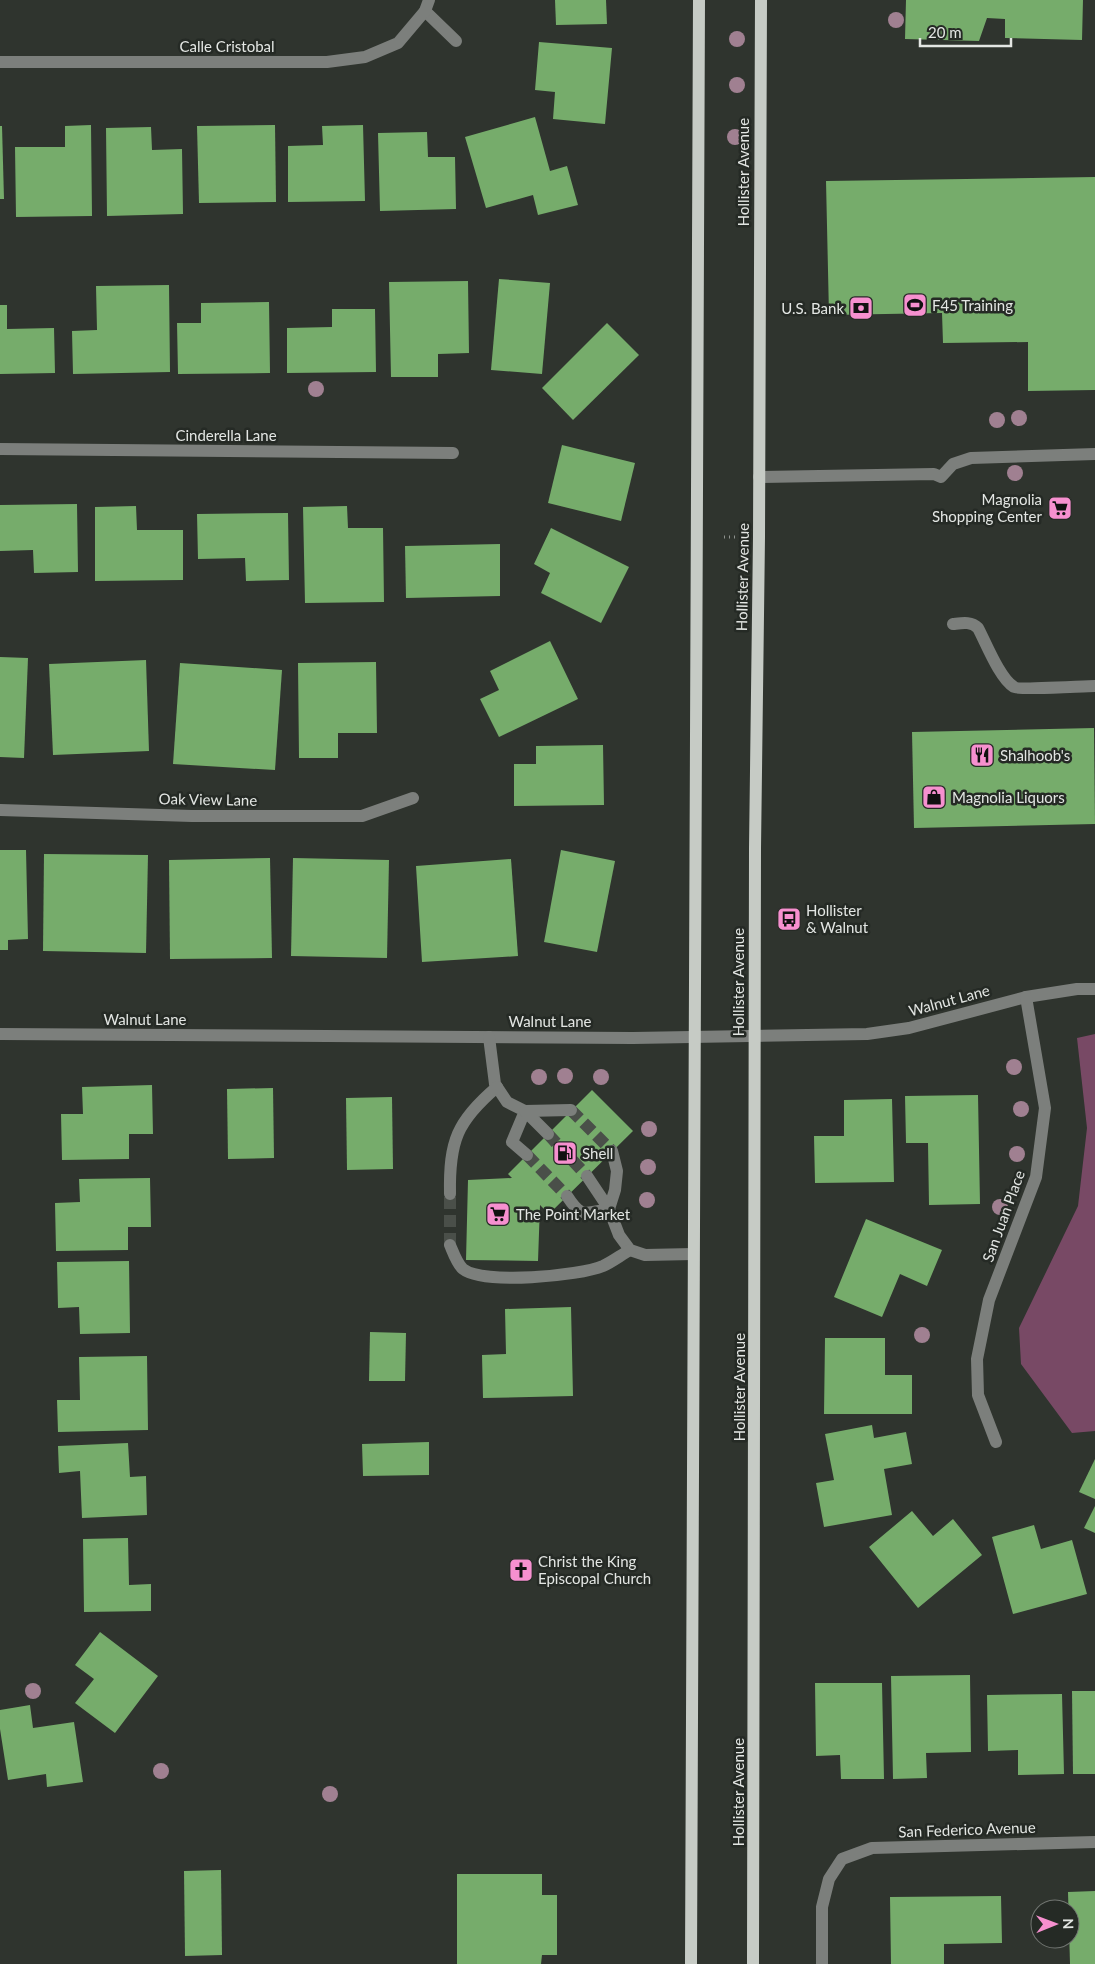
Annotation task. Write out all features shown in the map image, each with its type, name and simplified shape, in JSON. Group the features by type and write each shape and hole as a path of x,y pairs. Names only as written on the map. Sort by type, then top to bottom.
{"main road":[{"path":"691,1964 699,0"},
{"name":"Hollister Avenue","path":"754,1964 755,1037 760,0"}],"street":[{"path":"427,6 456,41"},
{"name":"Calle Cristobal","path":"0,62 327,62 365,57 398,43 427,6"},
{"name":"Cinderella Lane","path":"0,449 453,453"},
{"path":"759,477 934,474 941,477 953,464 971,458 1095,454"},
{"path":"953,624 968,623 974,624 978,628 1004,678 1014,688 1095,686"},
{"name":"Oak View Lane","path":"0,810 192,816 362,816 413,798"},
{"name":"Walnut Lane","path":"0,1034 694,1038 867,1034 909,1028 1026,997 1076,989 1095,989"},
{"name":"San Juan Place","path":"996,1442 978,1395 977,1359 989,1300 1036,1178 1045,1108 1026,997"},
{"path":"489,1037 495,1084 507,1102 525,1111 548,1134"},
{"path":"450,1194 453,1151 460,1126 477,1104 497,1087"},
{"path":"525,1111 571,1110"},
{"path":"525,1111 512,1142 526,1155"},
{"path":"609,1209 618,1171 612,1151"},
{"path":"587,1176 609,1209 619,1235 630,1250 645,1255 693,1254"},
{"path":"567,1196 576,1210 583,1213 609,1209"},
{"path":"450,1245 461,1268 473,1275 493,1277 537,1278 603,1266 630,1250"},
{"name":"San Federico Avenue","path":"822,1964 822,1907 829,1879 842,1859 872,1848 1095,1842"}],"path":[{"path":"724,537 738,537"}],"shaded area":[{"path":"1095,1034 1095,1431 1072,1433 1021,1364 1019,1328 1078,1206 1087,1128 1077,1038"}],"building":[{"path":"555,0 606,0 607,24 556,25"},
{"path":"906,0 1083,0 1082,40 1005,38 1005,19 987,18 979,41 905,39"},
{"path":"539,42 612,48 605,124 553,119 555,92 535,90"},
{"path":"535,117 550,171 567,166 578,205 538,215 533,195 486,208 465,137"},
{"path":"91,125 92,216 16,217 15,147 65,147 65,126"},
{"path":"275,125 276,202 199,203 197,126"},
{"path":"363,125 365,201 288,202 288,146 323,145 322,126"},
{"path":"0,126 2,126 4,199 0,199"},
{"path":"151,127 152,150 182,149 183,214 107,216 106,128"},
{"path":"427,132 428,157 455,157 456,209 380,211 378,133"},
{"path":"1095,177 1095,390 1028,391 1028,342 943,343 942,313 829,315 826,181"},
{"path":"499,279 550,283 542,374 491,370"},
{"path":"468,281 469,353 438,354 438,377 391,377 389,282"},
{"path":"169,285 170,372 73,374 72,331 97,330 96,286"},
{"path":"269,302 270,373 178,374 177,323 201,323 201,303"},
{"path":"0,305 7,305 7,329 54,328 55,373 0,374"},
{"path":"332,309 375,309 376,372 287,373 287,328 332,327"},
{"path":"607,323 639,355 573,420 542,388"},
{"path":"562,445 635,463 621,521 548,503"},
{"path":"77,504 78,572 34,573 33,550 0,551 0,505"},
{"path":"136,506 137,530 183,530 183,580 95,581 95,507"},
{"path":"347,506 348,528 383,528 384,602 305,603 303,507"},
{"path":"288,513 289,580 246,581 245,558 198,559 197,514"},
{"path":"551,528 629,567 601,623 541,593 550,573 534,564"},
{"path":"500,544 500,596 406,598 405,546"},
{"path":"550,641 578,699 499,737 480,699 499,690 490,671"},
{"path":"0,657 28,658 24,758 0,757"},
{"path":"146,660 149,751 53,755 49,664"},
{"path":"376,662 377,733 338,733 338,758 299,758 298,663"},
{"path":"180,663 282,670 275,770 173,764"},
{"path":"1094,728 1095,824 914,828 912,732"},
{"path":"603,745 604,805 514,806 514,764 536,764 536,746"},
{"path":"0,850 26,850 28,939 8,940 8,950 0,950"},
{"path":"561,850 615,861 597,952 544,942"},
{"path":"44,854 148,855 146,953 43,951"},
{"path":"270,858 272,958 170,959 169,860"},
{"path":"293,858 389,860 387,958 291,956"},
{"path":"511,859 518,956 422,962 416,866"},
{"path":"152,1085 153,1134 129,1134 129,1159 62,1160 61,1114 83,1114 82,1087"},
{"path":"273,1088 274,1158 228,1159 227,1089"},
{"path":"592,1090 633,1131 549,1214 540,1205 538,1261 466,1260 468,1180 512,1178 508,1174"},
{"path":"978,1095 980,1204 929,1205 928,1143 906,1143 905,1096"},
{"path":"392,1097 393,1169 347,1170 346,1098"},
{"path":"892,1099 894,1182 815,1183 814,1136 844,1136 844,1100"},
{"path":"150,1178 151,1227 128,1227 128,1250 56,1251 55,1203 80,1202 79,1179"},
{"path":"866,1219 942,1250 927,1286 900,1274 882,1317 834,1297"},
{"path":"129,1261 130,1333 80,1334 79,1307 58,1308 57,1262"},
{"path":"571,1307 573,1396 483,1398 482,1355 506,1354 505,1309"},
{"path":"370,1332 406,1333 405,1381 369,1381"},
{"path":"825,1338 885,1338 885,1375 912,1375 912,1414 824,1414"},
{"path":"147,1356 148,1430 58,1432 57,1400 80,1400 79,1357"},
{"path":"872,1425 874,1438 906,1432 912,1464 884,1469 892,1515 824,1527 816,1483 834,1480 825,1434"},
{"path":"429,1442 429,1475 363,1476 362,1444"},
{"path":"128,1443 130,1477 146,1476 147,1515 82,1518 80,1471 59,1473 58,1446"},
{"path":"1095,1459 1095,1499 1079,1492"},
{"path":"1095,1506 1095,1533 1084,1528"},
{"path":"912,1511 933,1536 953,1519 982,1555 918,1608 869,1547"},
{"path":"1034,1525 1041,1549 1072,1540 1087,1594 1013,1614 992,1537"},
{"path":"128,1538 129,1585 151,1584 151,1611 84,1612 83,1539"},
{"path":"100,1632 158,1676 115,1733 75,1703 94,1679 75,1665"},
{"path":"970,1675 971,1752 926,1753 927,1778 893,1779 891,1676"},
{"path":"815,1683 882,1683 884,1779 841,1779 840,1755 816,1756"},
{"path":"1072,1691 1095,1691 1095,1774 1073,1774"},
{"path":"1062,1694 1064,1774 1018,1775 1018,1750 988,1751 987,1695"},
{"path":"30,1705 33,1728 74,1722 83,1782 47,1787 46,1774 8,1780 0,1729 0,1710"},
{"path":"221,1870 222,1955 185,1956 184,1871"},
{"path":"457,1874 542,1874 542,1895 557,1895 557,1955 542,1955 541,1964 457,1964"},
{"path":"1095,1891 1095,1964 1070,1964 1070,1949 1080,1949 1080,1899 1068,1899 1068,1892"},
{"path":"1001,1896 1002,1943 944,1944 944,1964 891,1964 890,1897"}],"tunnel":[{"path":"571,1110 612,1151"},
{"path":"548,1134 587,1176"},
{"path":"527,1155 567,1196"},
{"path":"450,1194 450,1245"}],"place":[{"name":"F45 Training","path":"915,305"},
{"name":"U.S. Bank","path":"861,308"},
{"name":"Magnolia Shopping Center","path":"1060,508"},
{"name":"Shalhoob's","path":"982,755"},
{"name":"Magnolia Liquors","path":"934,797"},
{"name":"Hollister & Walnut","path":"789,919"},
{"name":"Shell","path":"565,1153"},
{"name":"The Point Market","path":"498,1214"},
{"name":"Christ the King Episcopal Church","path":"521,1570"}]}
